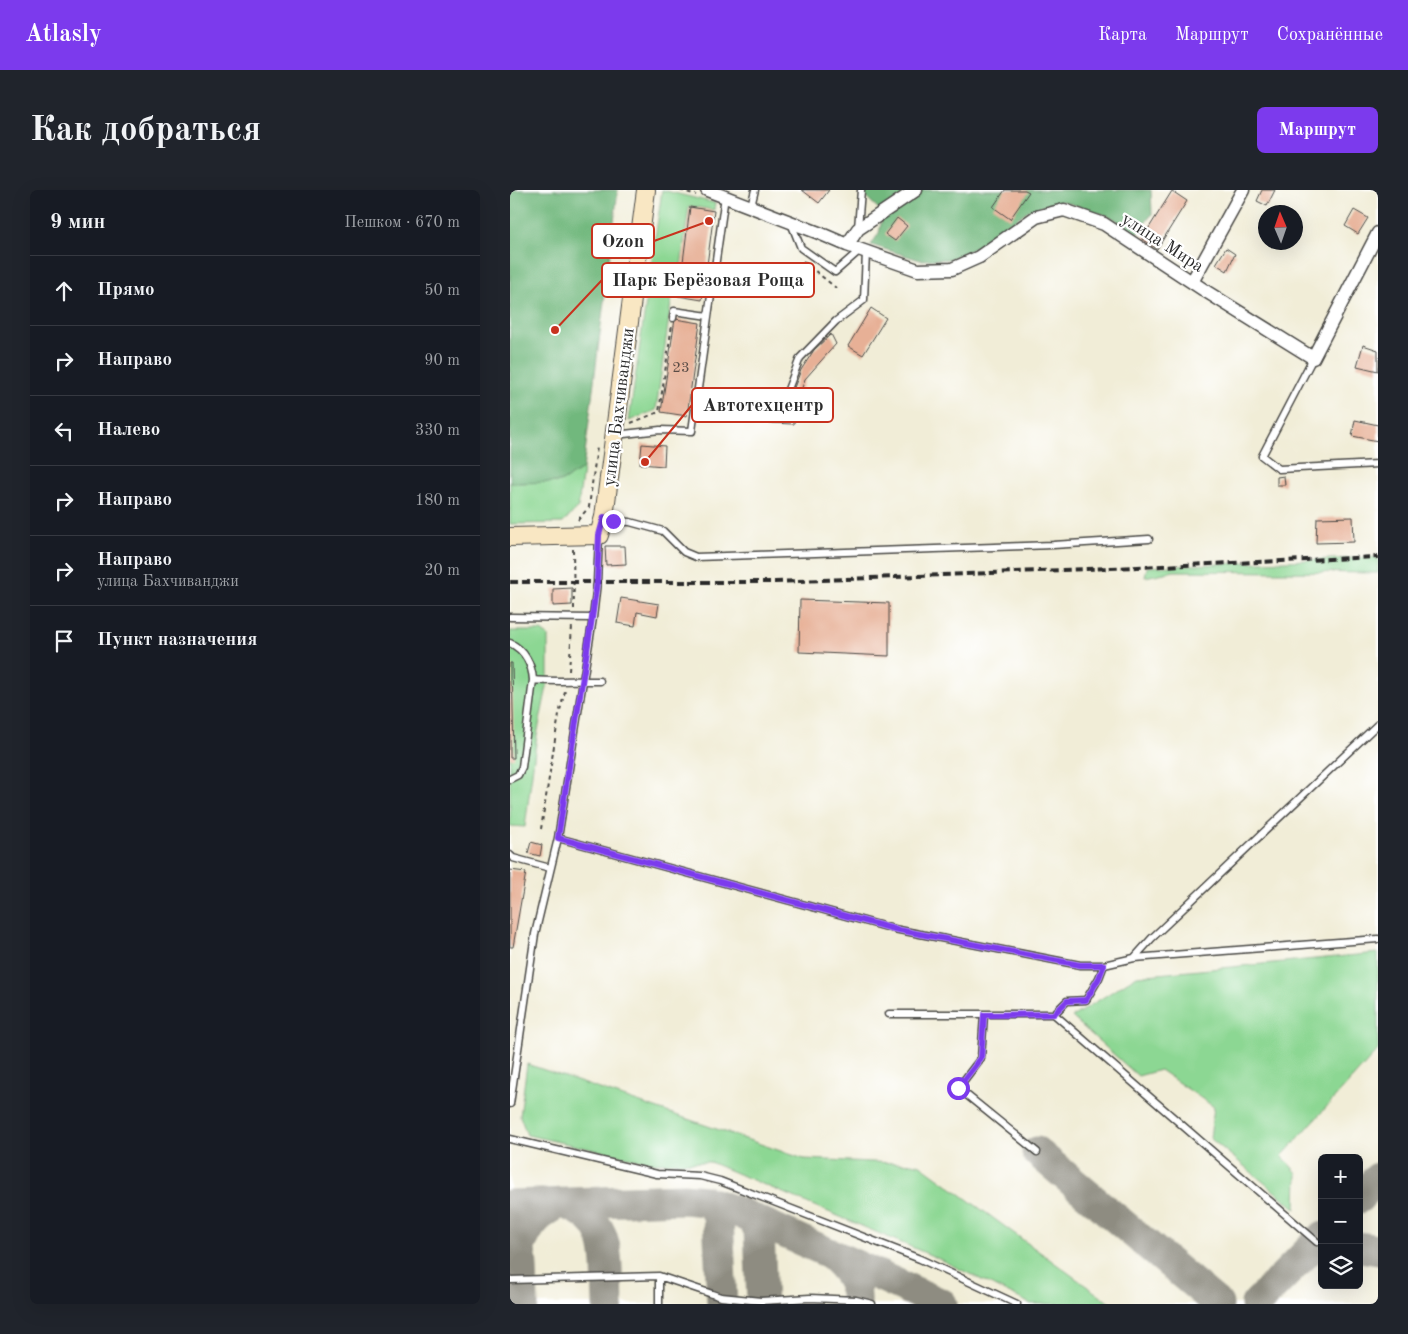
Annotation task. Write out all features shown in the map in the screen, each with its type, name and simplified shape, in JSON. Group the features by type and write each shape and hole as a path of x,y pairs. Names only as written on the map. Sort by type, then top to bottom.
{"main road":[{"name":"улица Бахчиванджи","path":"599,535 604,517 612,434 646,190"},
{"path":"510,537 599,535"}],"street":[{"path":"847,245 858,229 916,190"},
{"path":"1192,282 1243,190"},
{"name":"улица Мира","path":"702,192 725,196 847,245 918,270 952,269 978,257 1036,217 1064,210 1104,224 1313,358"},
{"path":"1313,358 1378,233"}],"lane":[{"path":"751,206 755,190"},
{"path":"858,229 861,190"},
{"path":"612,434 660,430 692,431 725,196"},
{"path":"791,222 801,248 835,272 863,251"},
{"path":"782,405 800,358 836,321 864,300 863,251"},
{"path":"673,318 674,311 708,316"},
{"path":"1313,358 1262,456 1279,469 1378,464"},
{"path":"604,517 613,521 630,522 663,531 684,552 696,558 1053,545 1149,539"},
{"path":"510,1104 535,934 558,838 597,582 599,535"},
{"path":"510,617 592,618"},
{"path":"510,643 523,653 529,662 533,680 522,766 518,775 510,779"},
{"path":"533,680 548,682 600,681"},
{"path":"1134,958 1152,938 1378,724"},
{"path":"558,838 894,929 1080,965 1104,965 1134,958 1378,938"},
{"path":"510,855 513,858 550,868"},
{"path":"1054,1014 1067,1001 1086,1000 1104,965"},
{"path":"889,1014 1054,1014 1317,1242"},
{"path":"984,1015 981,1058 958,1088 1037,1152"},
{"path":"510,1139 657,1174 700,1176 720,1181 920,1259 1017,1304"},
{"path":"658,1304 659,1276"},
{"path":"510,1280 659,1276 721,1297 786,1302 810,1298 856,1300 872,1304"}],"path":[{"path":"680,190 702,192"},
{"path":"799,258 836,288"},
{"path":"575,524 589,507 612,434 658,412 673,318"}],"green space":[{"path":"510,190 618,190 583,469 560,482 510,483"},
{"path":"662,190 715,203 714,210 689,206 677,296 672,296 656,410 629,421"},
{"path":"867,190 1151,190 1152,214 1137,234 1111,217 1062,201 1029,210 979,246 950,259 920,260 871,245 879,233 883,213 864,195"},
{"path":"583,469 578,507 563,523 510,524 510,483 560,482"},
{"path":"1378,557 1378,573 1174,571 1145,577 1147,567"},
{"path":"510,631 541,631 548,636 548,682 537,735 525,827 510,826"},
{"path":"1378,953 1378,1050 1282,1156 1297,1173 1296,1209 1210,1138 1214,1107 1160,1070 1138,1076 1072,1017 1137,976"},
{"path":"527,1064 804,1159 919,1164 1111,1304 1031,1304 935,1257 710,1162 654,1163 527,1135 520,1116"}],"building":[{"path":"802,190 829,190 819,203"},
{"path":"1005,190 1025,190 1029,192 1010,219 993,207"},
{"path":"1262,190 1275,190 1268,205 1257,201"},
{"path":"1172,191 1187,201 1157,249 1142,239"},
{"path":"690,207 714,211 706,273 682,270"},
{"path":"1354,210 1368,218 1358,234 1345,226"},
{"path":"897,218 907,226 895,241 885,234"},
{"path":"1226,248 1235,254 1227,271 1216,264"},
{"path":"681,279 705,282 702,300 678,296"},
{"path":"871,308 886,318 863,355 848,346"},
{"path":"675,319 700,323 687,416 661,412"},
{"path":"831,334 836,344 805,379 795,408 794,424 746,422 750,408 784,413 801,370 814,350"},
{"path":"1363,345 1378,350 1378,371 1357,366"},
{"path":"1355,420 1378,425 1378,441 1352,436"},
{"path":"642,444 665,446 664,466 640,464"},
{"path":"1284,476 1285,485 1277,485 1277,477"},
{"path":"1353,517 1354,542 1316,543 1317,518"},
{"path":"605,546 625,546 626,564 606,565"},
{"path":"572,588 572,605 553,606 553,589"},
{"path":"621,598 659,604 657,616 637,612 635,626 617,623"},
{"path":"800,600 889,603 889,656 799,652"},
{"path":"510,663 512,663 514,758 510,758"},
{"path":"531,842 542,845 540,856 528,853"},
{"path":"510,870 526,872 513,947 510,947"}],"taxiway":[{"path":"1037,1152 1218,1304"},
{"path":"1363,1194 1378,1178"},
{"path":"510,1205 683,1199 706,1201 740,1213 942,1304"},
{"path":"706,1201 716,1210 718,1216 722,1304"},
{"path":"520,1247 535,1220 546,1212 560,1203 577,1209 590,1218 604,1242 608,1304"},
{"path":"752,1218 759,1230 762,1304"},
{"path":"512,1229 521,1256 523,1304"},
{"path":"1256,1304 1318,1241"},
{"path":"1363,1248 1378,1250"},
{"path":"830,1254 850,1276 855,1289 856,1304"}],"railway":[{"path":"510,582 775,582 1378,557"}],"place":[{"name":"Ozon","path":"709,221"},
{"name":"Парк Берёзовая Роща","path":"555,330"},
{"name":"Автотехцентр","path":"645,462"}],"route":[{"path":"613,521 604,517 599,535 597,582 558,838 894,929 1080,965 1104,965 1086,1000 1067,1001 1054,1014 984,1015 981,1058 958,1088"}]}
